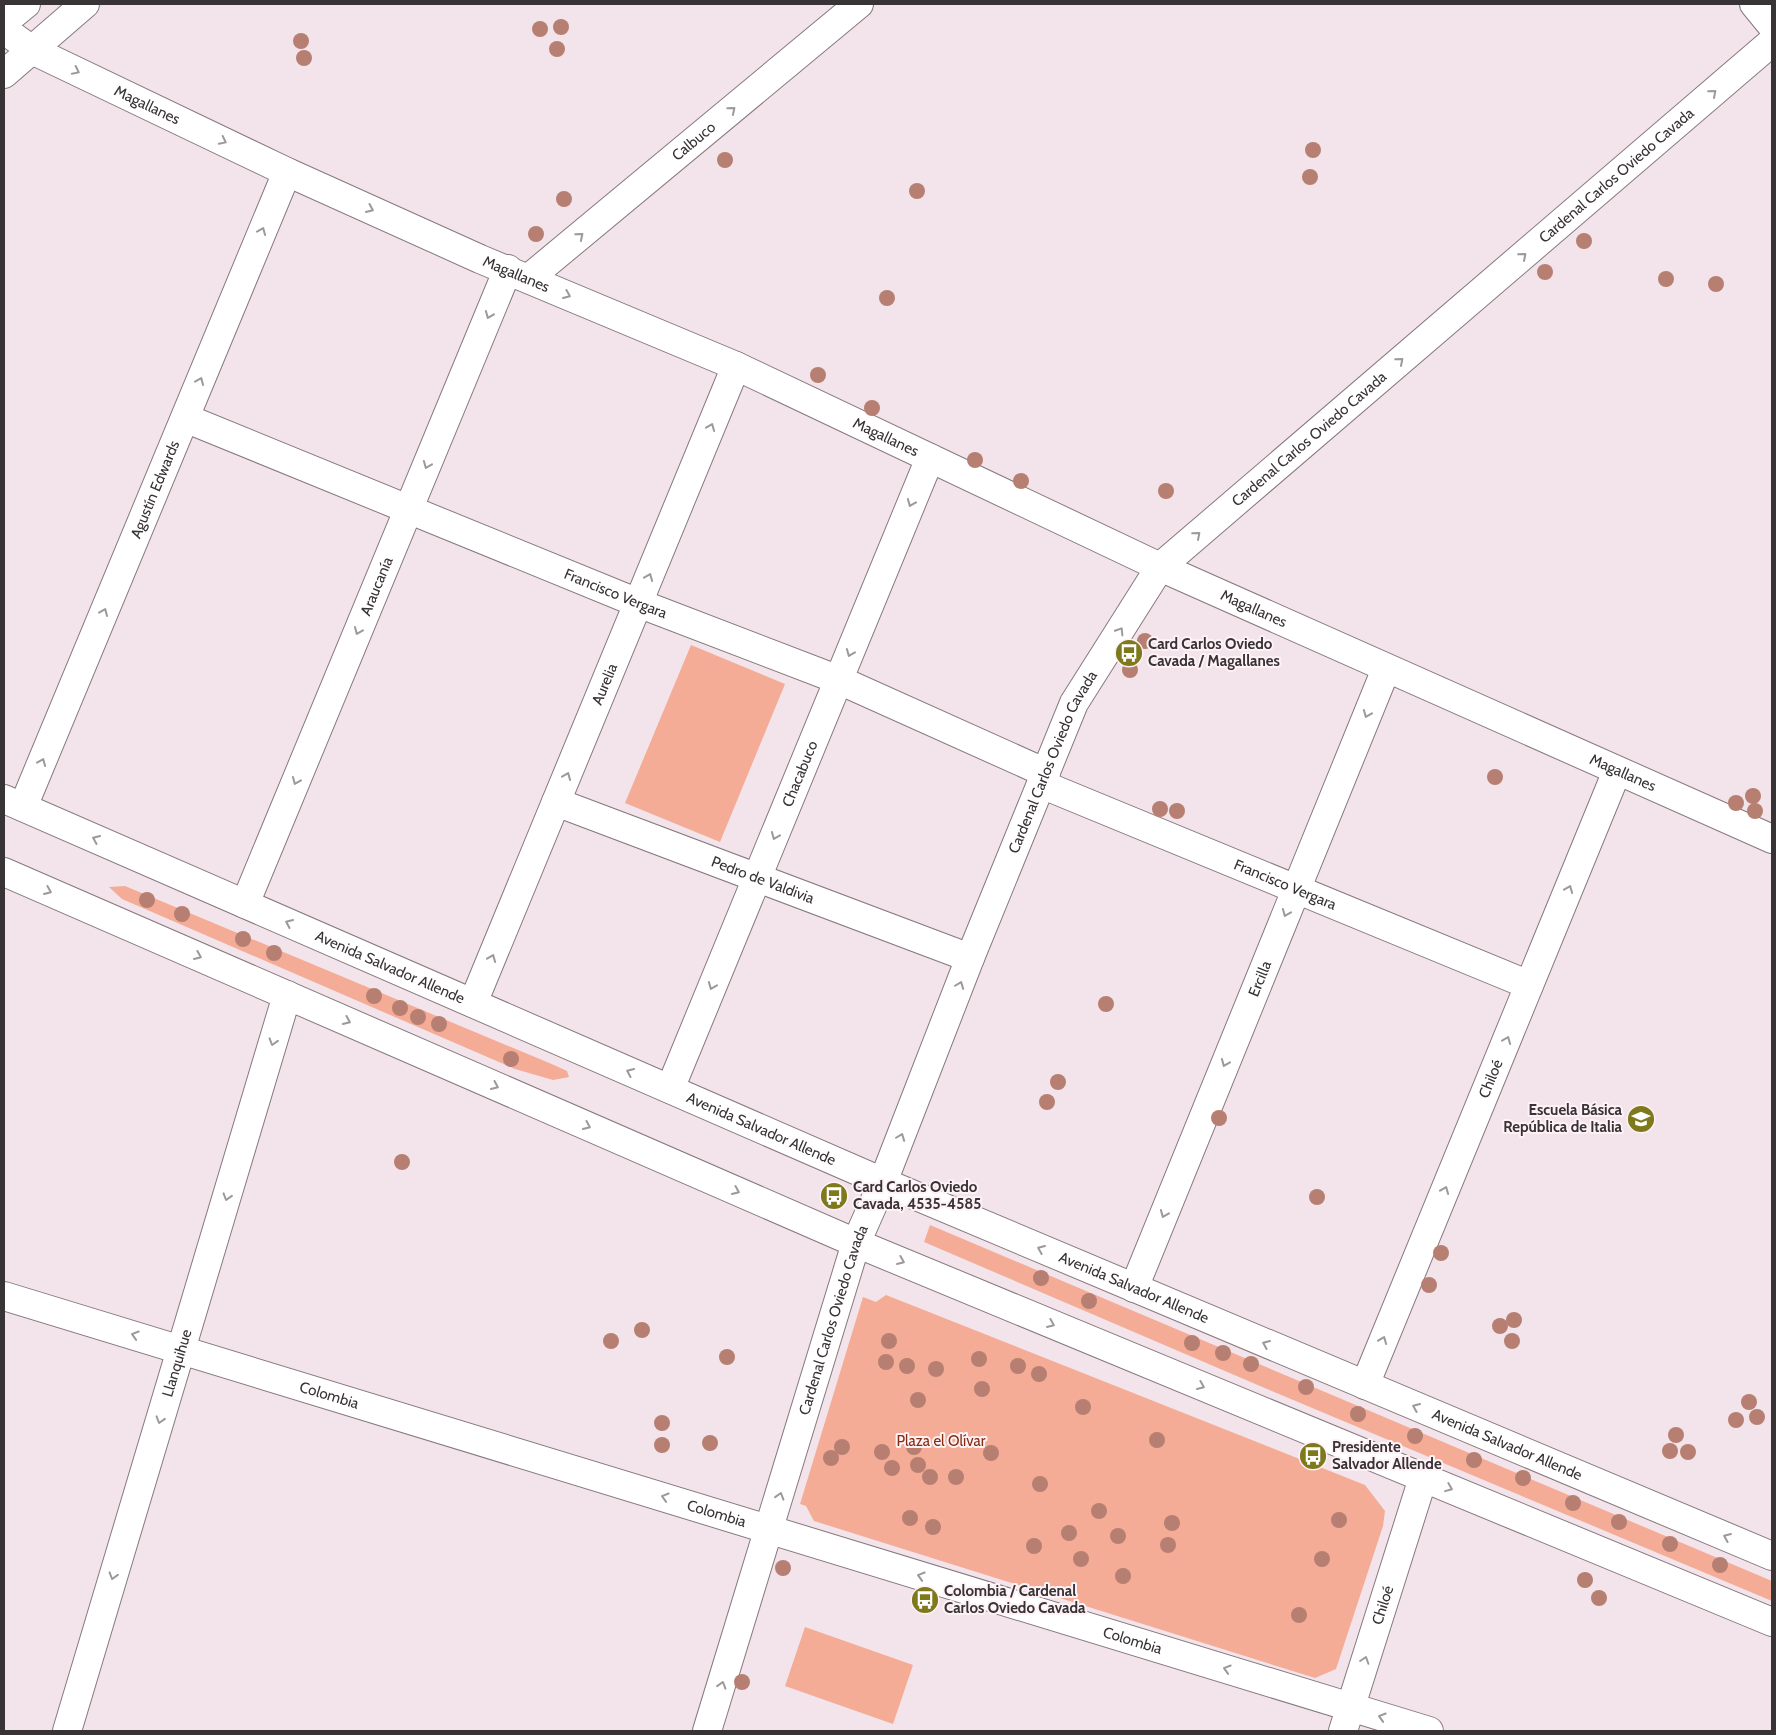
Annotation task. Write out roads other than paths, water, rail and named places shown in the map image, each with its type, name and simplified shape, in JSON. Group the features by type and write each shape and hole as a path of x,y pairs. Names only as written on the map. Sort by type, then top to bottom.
{"main road":[{"path":"4,22 26,4"},
{"path":"4,74 85,4"},
{"name":"Calbuco","path":"518,274 858,4"},
{"path":"1754,4 1772,26"},
{"name":"Magallanes","path":"4,30 32,50 287,172 518,274 736,366 1160,567 1772,839"},
{"name":"Cardenal Carlos Oviedo Cavada","path":"708,1731 856,1243 883,1182 970,958 1074,703 1160,567 1772,42"},
{"name":"Agustín Edwards","path":"13,803 185,418 287,172"},
{"name":"Araucanía","path":"245,904 409,510 518,274"},
{"name":"Aurelia","path":"473,1003 736,366"},
{"name":"Francisco Vergara","path":"185,418 638,603 839,680 1044,778 1296,888 1529,985"},
{"name":"Chacabuco","path":"670,1089 930,458"},
{"name":"Ercilla","path":"1134,1288 1386,669"},
{"name":"Chiloé","path":"1364,1385 1617,771"},
{"name":"Pedro de Valdivia","path":"556,802 970,958"},
{"name":"Avenida Salvador Allende","path":"13,803 883,1182 1772,1556"},
{"path":"4,872 856,1243 1772,1622"},
{"name":"Llanquihue","path":"67,1731 288,995"},
{"name":"Colombia","path":"4,1296 770,1529 1346,1719 1429,1731"},
{"name":"Chiloé","path":"1346,1719 1423,1478"}],"place":[{"name":"Card Carlos Oviedo Cavada / Magallanes","path":"1129,653"},
{"name":"Escuela Básica República de Italia","path":"1641,1119"},
{"name":"Card Carlos Oviedo Cavada, 4535-4585","path":"834,1196"},
{"name":"Presidente Salvador Allende","path":"1313,1456"},
{"name":"Colombia / Cardenal Carlos Oviedo Cavada","path":"925,1600"}],"park label":[{"name":"Plaza el Olívar","path":"941,1441"}]}
